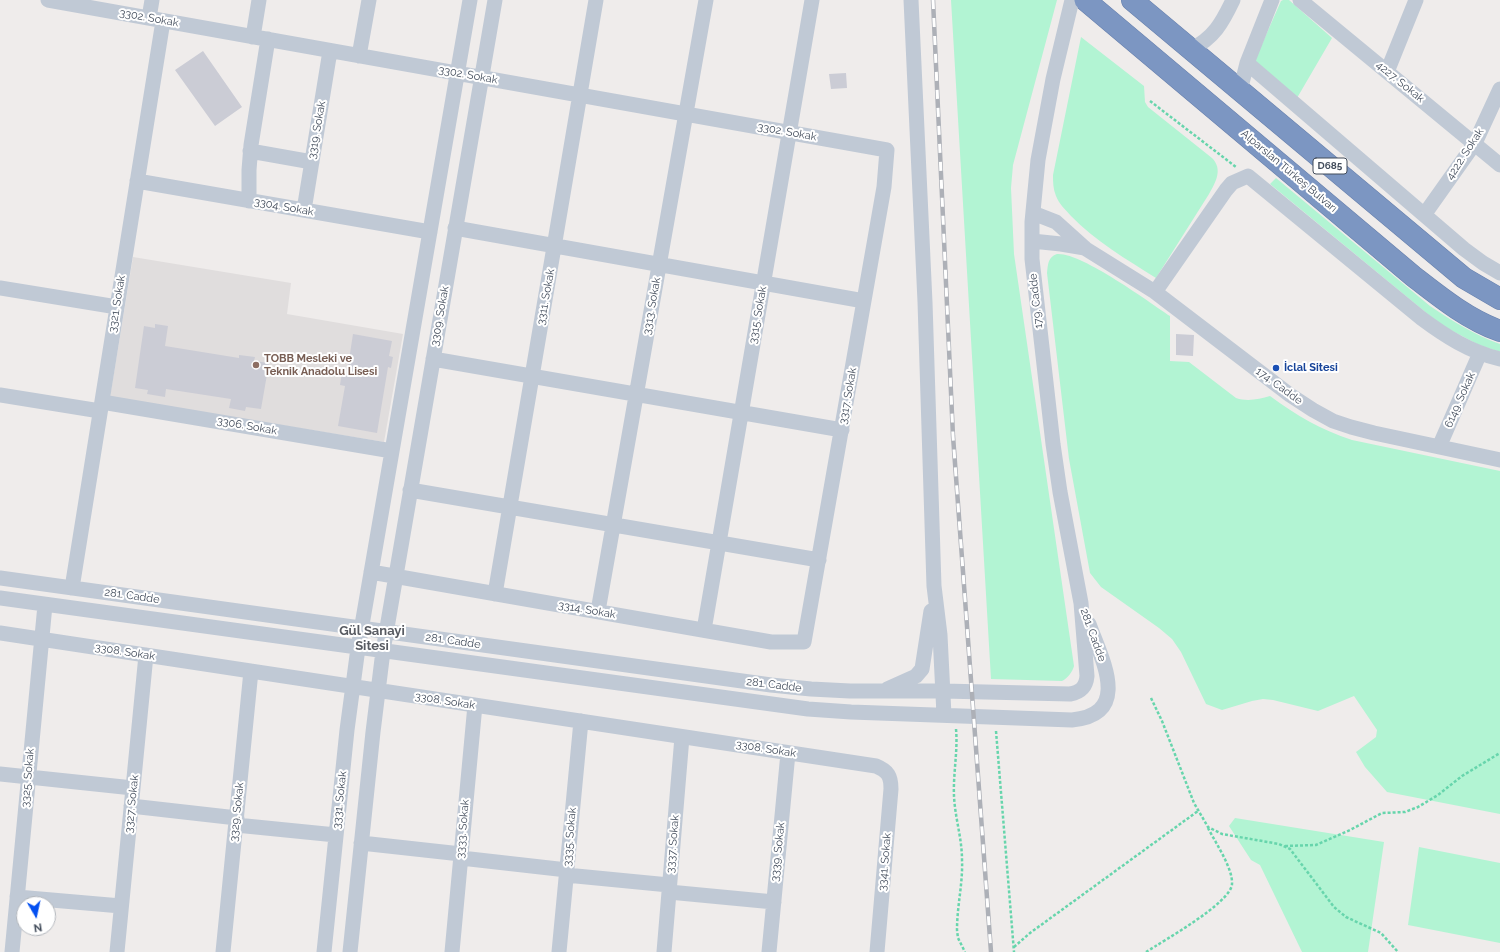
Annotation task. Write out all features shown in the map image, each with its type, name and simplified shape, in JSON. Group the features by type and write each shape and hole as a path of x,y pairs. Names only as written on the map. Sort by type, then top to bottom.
{"highway":[{"name":"Alparslan Türkeş Bulvarı","path":"1085,0 1446,302 1470,317 1500,331"},
{"name":"D685","path":"1132,0 1464,278 1500,299"}],"street":[{"name":"3302. Sokak","path":"48,0 888,150"},
{"name":"3321. Sokak","path":"72,588 137,181 156,19 152,0"},
{"path":"253,37 259,0"},
{"path":"359,56 368,0"},
{"path":"361,628 470,0"},
{"name":"3309. Sokak","path":"383,651 495,0"},
{"name":"3311. Sokak","path":"496,594 596,0"},
{"name":"3313. Sokak","path":"598,611 706,0"},
{"name":"3315. Sokak","path":"704,630 812,0"},
{"path":"911,0 925,302 934,586 940,635 943,691 949,716"},
{"name":"179. Cadde","path":"1072,0 1042,132 1033,213 1032,241 1033,277 1053,444 1060,492 1081,603"},
{"path":"1190,50 1202,44 1220,27 1233,0"},
{"path":"1240,91 1247,63 1272,0"},
{"name":"4227. Sokak","path":"1300,0 1500,164"},
{"path":"1387,72 1416,0"},
{"path":"249,201 250,151 268,39"},
{"name":"3319. Sokak","path":"304,210 330,51"},
{"path":"1247,63 1464,249 1500,273"},
{"name":"4222. Sokak","path":"1424,215 1474,144 1500,89"},
{"name":"3317. Sokak","path":"804,642 886,175 888,150"},
{"path":"250,151 312,162"},
{"path":"1155,292 1226,190 1232,183 1248,176 1421,318 1445,335 1480,353 1500,359"},
{"name":"3304. Sokak","path":"137,181 430,232"},
{"path":"1033,213 1056,222 1086,249"},
{"path":"455,228 864,301"},
{"path":"1032,241 1061,244 1086,249"},
{"name":"174. Cadde","path":"1086,249 1155,292 1290,395 1333,421 1374,433 1500,460"},
{"path":"0,288 117,307"},
{"name":"6149. Sokak","path":"1439,447 1480,353"},
{"path":"433,359 842,430"},
{"name":"3306. Sokak","path":"0,395 101,406 392,451"},
{"path":"410,490 819,560"},
{"name":"3314. Sokak","path":"371,572 771,642 804,642"},
{"name":"281. Cadde","path":"0,578 771,685 811,689 879,692 943,691 1070,694 1079,692 1085,685 1087,676 1081,603"},
{"path":"879,692 916,676 922,670 934,586"},
{"name":"281. Cadde","path":"0,598 801,708 851,712 949,716 1079,719 1092,714 1103,706 1108,695 1108,680 1081,603"},
{"name":"3325. Sokak","path":"17,896 45,605"},
{"name":"3331. Sokak","path":"324,952 336,835 361,628"},
{"name":"3308. Sokak","path":"0,633 876,766 889,773"},
{"path":"350,952 383,651"},
{"name":"3327. Sokak","path":"117,952 146,655"},
{"name":"3329. Sokak","path":"223,952 252,671"},
{"name":"3333. Sokak","path":"452,952 475,705"},
{"name":"3335. Sokak","path":"559,952 581,721"},
{"name":"3337. Sokak","path":"664,952 682,737"},
{"name":"3339. Sokak","path":"768,952 788,753"},
{"name":"3341. Sokak","path":"877,952 891,789 889,773"},
{"path":"0,774 133,788"},
{"path":"131,806 336,835"},
{"path":"361,843 461,856 566,873 774,902"},
{"path":"56,900 122,906"},
{"name":"3325. Sokak","path":"12,952 16,907"}],"path":[{"path":"1150,101 1248,176"},
{"path":"1146,952 1199,918 1228,893 1232,886 1230,871 1208,827 1198,812 1180,770 1162,721 1151,698"},
{"path":"949,716 956,745 954,796 956,820 962,849 957,930 958,938 965,952"},
{"path":"995,717 1014,952"},
{"path":"1208,827 1222,834 1285,846 1316,845 1350,830 1382,813 1406,812 1412,810 1426,802 1462,776 1500,754"},
{"path":"1014,948 1049,919 1198,812"},
{"path":"1285,846 1290,849 1334,908 1346,917 1381,933 1398,952"}],"shaded area":[{"name":"TOBB Mesleki ve Teknik Anadolu Lisesi","path":"133,257 291,283 287,314 403,334 384,442 110,397"}],"green space":[{"path":"951,0 1057,0 1013,165 1011,188 1014,254 1074,666 1070,675 1062,681 991,679"},
{"path":"1289,0 1332,38 1297,98 1254,62 1281,1"},
{"path":"1081,37 1144,86 1145,102 1148,107 1212,158 1217,167 1217,176 1212,189 1156,278 1090,234 1064,209 1055,193 1053,186 1053,175"},
{"path":"1276,178 1430,306 1464,327 1500,344 1500,352 1479,345 1441,325 1270,184"},
{"path":"1057,254 1082,261 1098,269 1170,316 1170,361 1189,362 1236,398 1249,400 1270,396 1309,421 1330,432 1352,440 1500,471 1500,814 1387,792 1365,767 1356,752 1376,737 1377,730 1354,696 1318,711 1263,699 1222,710 1206,704 1181,652 1172,639 1101,587 1090,573 1069,459 1047,273 1050,259"},
{"path":"1235,818 1384,842 1368,952 1302,952 1260,865 1251,860 1229,826"},
{"path":"1419,847 1500,863 1500,943 1408,925"}],"building":[{"path":"203,51 242,107 215,126 175,70"},
{"path":"846,73 847,88 831,89 829,74"},
{"path":"155,324 168,326 165,346 239,358 239,355 255,357 254,361 269,363 261,409 246,407 245,411 229,408 231,399 166,389 165,397 147,394 148,390 135,388 144,326 155,328"},
{"path":"353,334 392,341 389,356 393,357 391,368 388,367 377,433 338,426 345,386 340,385 342,372 347,373"},
{"path":"1176,334 1194,335 1193,356 1176,355"}],"railway":[{"path":"933,0 953,436 991,952"}],"place":[{"name":"TOBB Mesleki ve Teknik Anadolu Lisesi","path":"256,365"},
{"name":"İclal Sitesi","path":"1276,368"}],"district":[{"name":"Gül Sanayi Sitesi","path":"372,638"}]}
